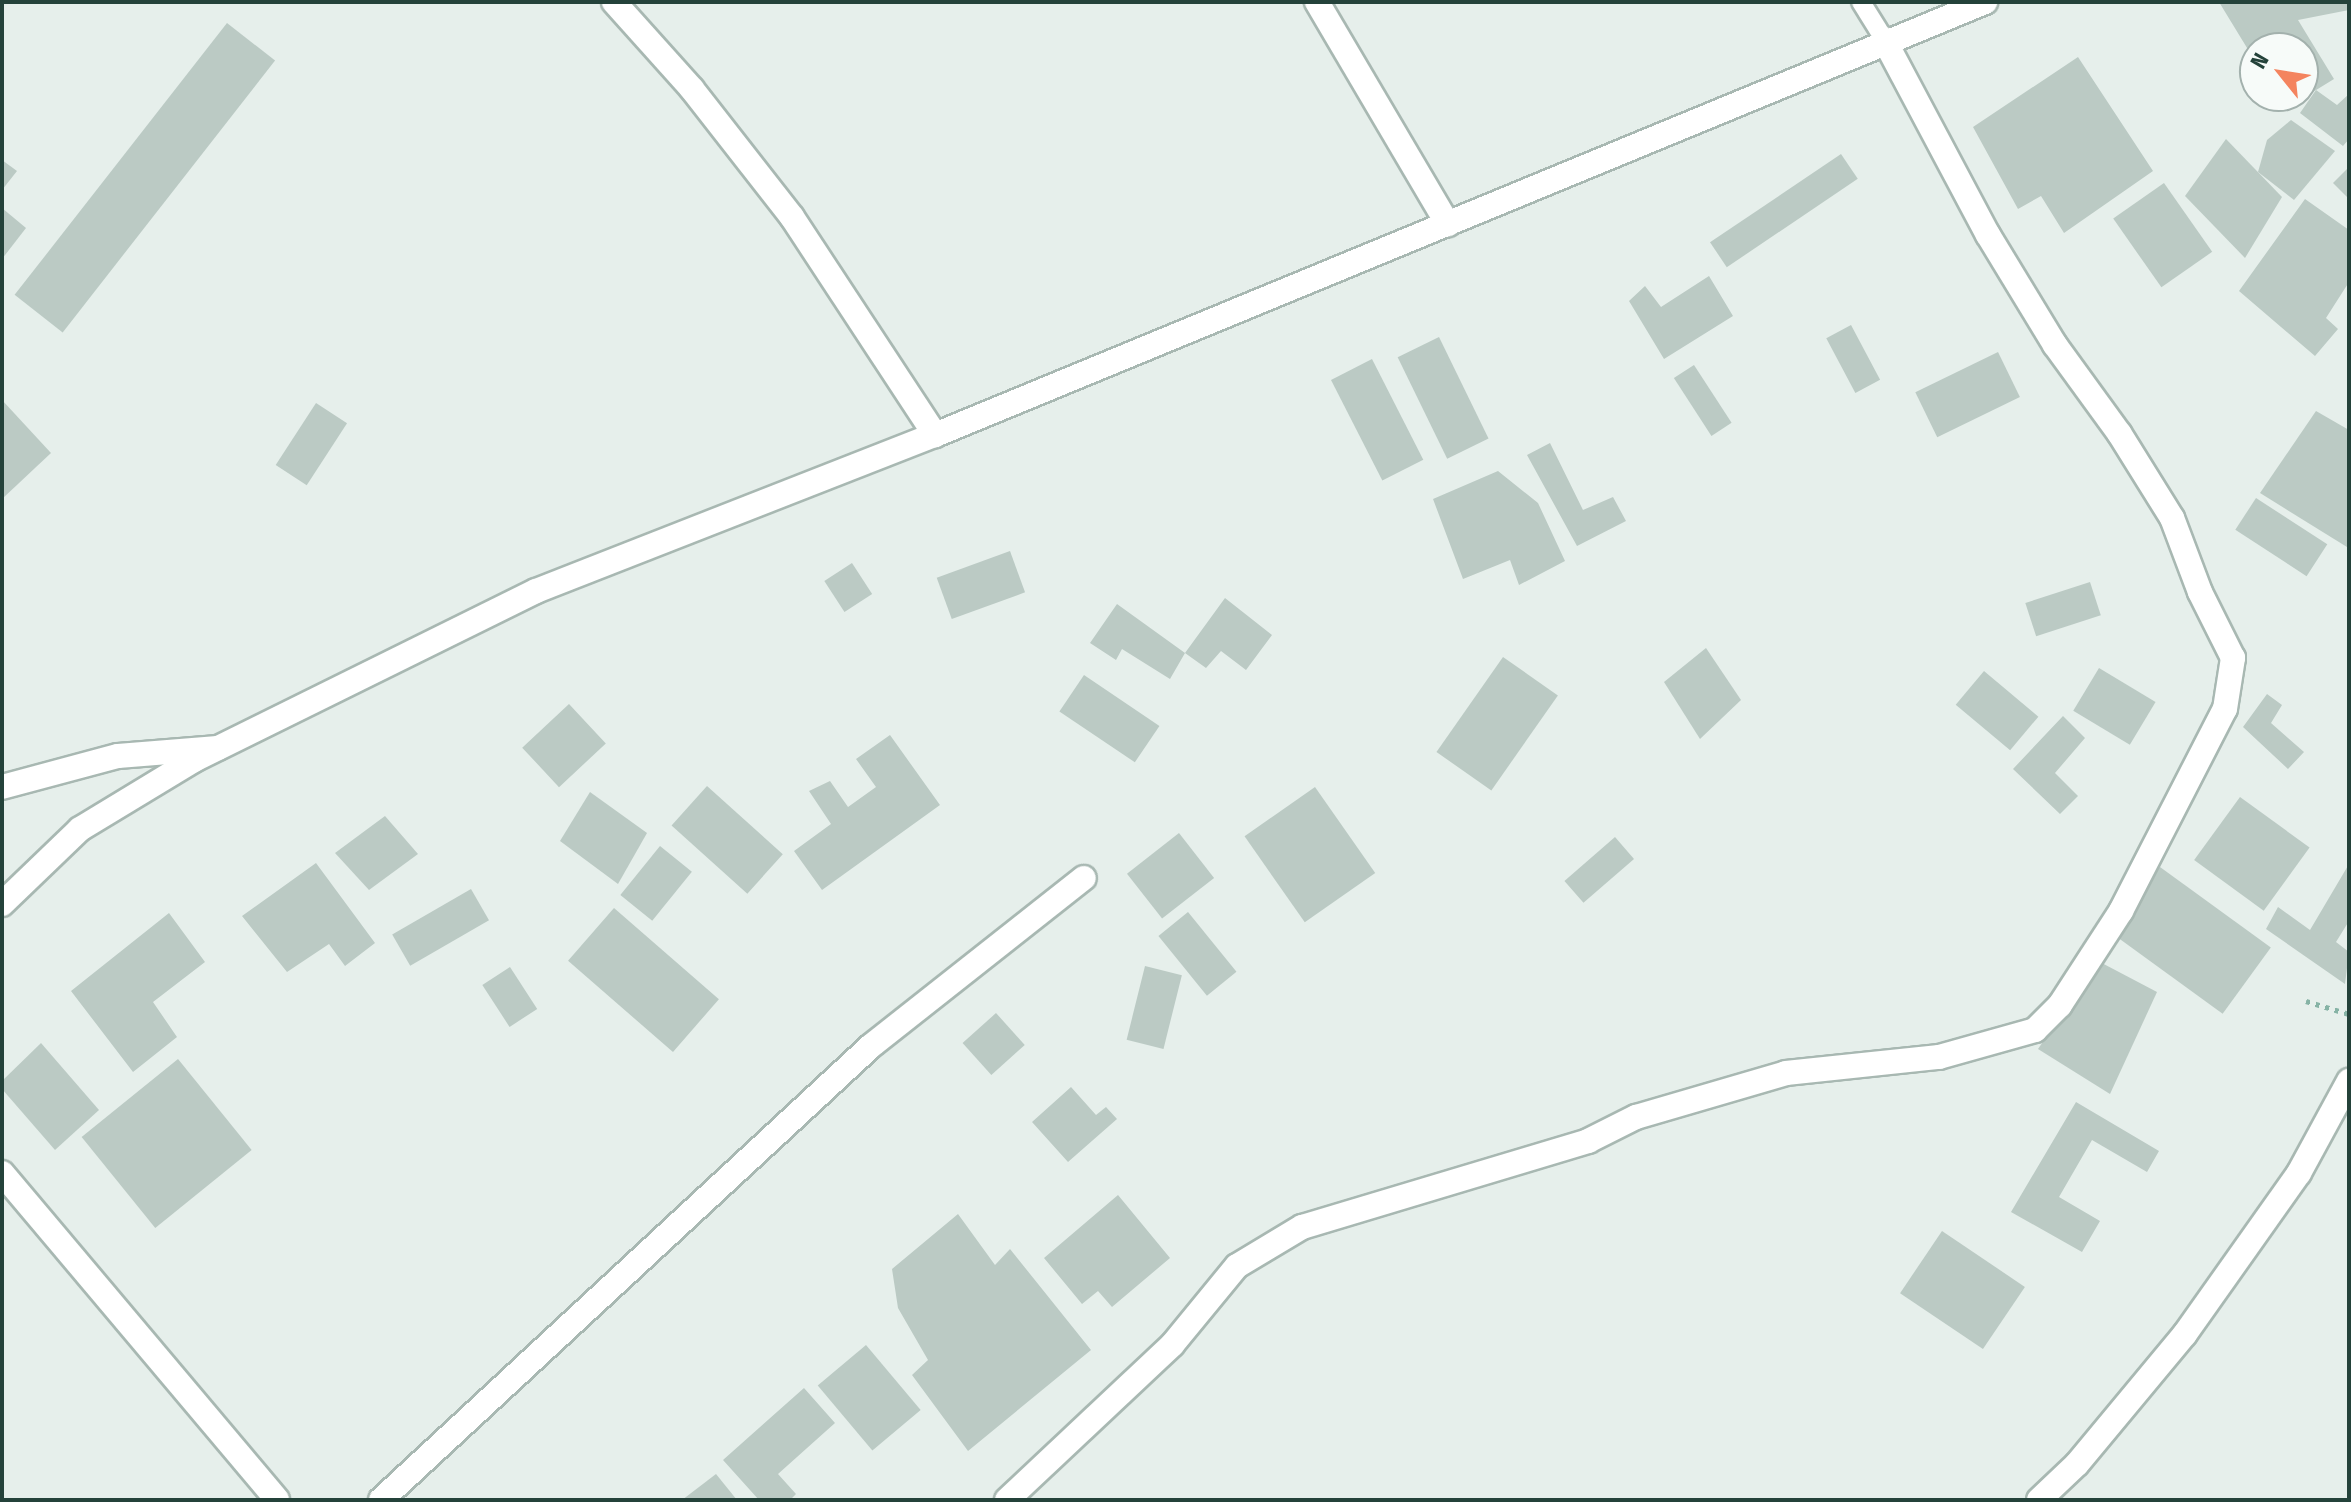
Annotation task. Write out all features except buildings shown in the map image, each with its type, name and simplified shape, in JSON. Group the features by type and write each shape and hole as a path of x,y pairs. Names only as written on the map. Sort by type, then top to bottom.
{"street":[{"path":"614,2 692,89 792,217 935,435"},
{"path":"1317,2 1448,224"},
{"path":"2,904 80,829 218,748 536,591 935,435 1448,224 1884,39 1985,2"},
{"path":"1007,1500 1172,1345 1237,1266 1302,1227 1575,1145 1636,1117 1748,1083 1786,1073 1939,1057 2035,1030 2060,1005 2121,911 2225,709 2233,658 2200,592 2172,518 2119,433 2055,345 1995,247 1884,39"},
{"path":"2,787 118,756 218,748"},
{"path":"381,1500 871,1046 1084,878"},
{"path":"2039,1500 2077,1464 2185,1334 2299,1173 2349,1081"},
{"path":"2,1173 277,1500"}],"lane":[{"path":"1861,2 1884,39"}],"path":[{"path":"2306,1001 2349,1014"}]}
